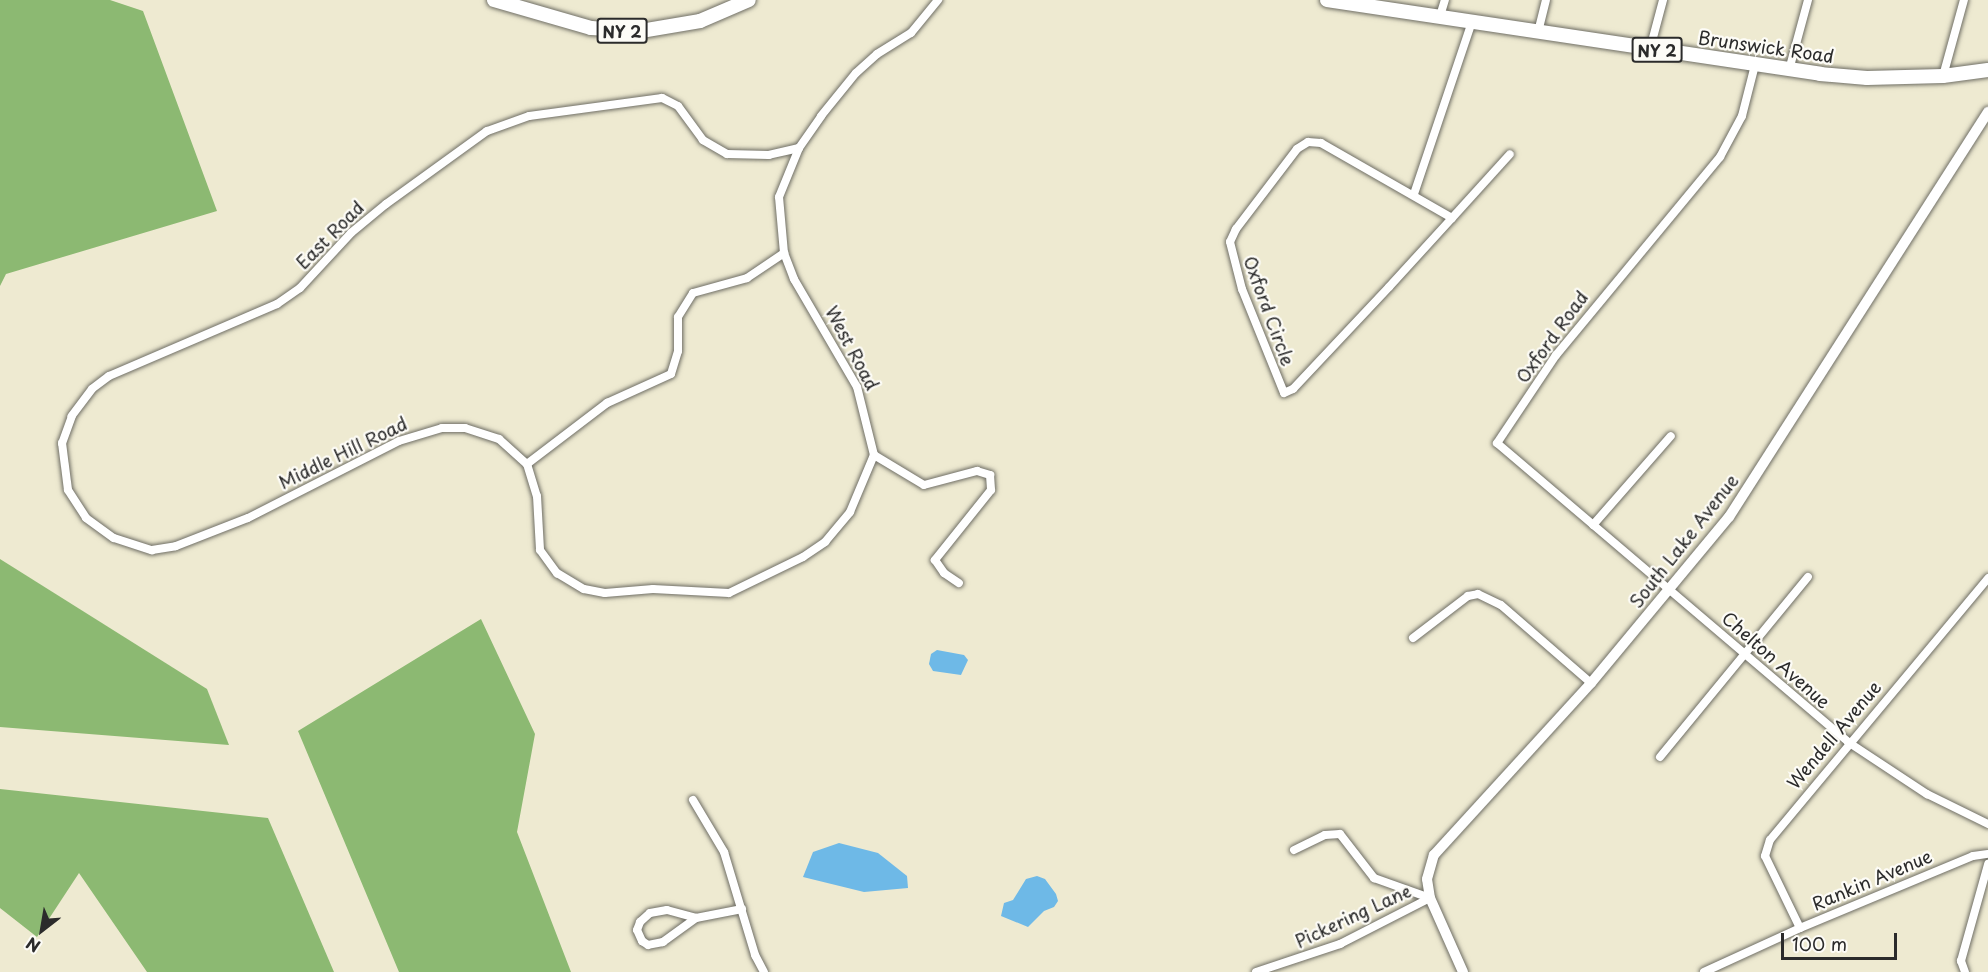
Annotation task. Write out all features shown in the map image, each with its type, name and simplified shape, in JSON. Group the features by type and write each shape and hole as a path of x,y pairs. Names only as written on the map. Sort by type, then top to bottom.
{"main road":[{"name":"NY 2","path":"494,0 591,28 641,31 700,21 748,0"},
{"name":"Brunswick Road","path":"1327,0 1789,70 1867,78 1942,76 1988,70"}],"street":[{"name":"West Road","path":"874,455 857,387 794,279 784,253 779,197 799,148 856,74 878,54 911,33 938,0"},
{"path":"1440,16 1445,0"},
{"path":"1538,32 1546,0"},
{"path":"1650,49 1663,0"},
{"path":"1789,70 1808,0"},
{"path":"1942,76 1964,0"},
{"path":"1414,194 1472,22"},
{"name":"Oxford Road","path":"1669,590 1501,447 1497,439 1556,355 1720,157 1742,116 1755,65"},
{"name":"East Road","path":"169,547 152,550 114,538 86,518 74,503 63,471 61,452 64,435 81,402 109,376 241,321 285,299 386,204 487,131 529,116 662,98 678,106 703,140 727,154 769,155 799,148"},
{"name":"South Lake Avenue","path":"1463,972 1430,898 1429,869 1445,839 1520,765 1729,517 1988,112"},
{"name":"Oxford Circle","path":"1452,218 1414,194 1321,143 1308,142 1298,149 1236,229 1230,242 1232,257 1284,393 1293,389 1452,218 1510,154"},
{"path":"784,253 747,278 693,293 678,317 678,351 671,374 607,403 527,464 537,496 537,543 549,566 563,578 584,589 605,593 653,589 713,594 744,588 825,542 850,512 874,455 924,485 977,471 990,475 991,490 935,560 944,573 959,583"},
{"name":"Middle Hill Road","path":"169,547 248,518 399,441 442,428 480,431 499,439 527,464"},
{"path":"1593,525 1671,436"},
{"path":"1660,757 1808,577"},
{"name":"Wendell Avenue","path":"1800,928 1765,850 1848,742 1988,578"},
{"name":"Chelton Avenue","path":"1669,590 1848,742 1927,794 1988,824"},
{"path":"1413,638 1468,596 1478,594 1501,605 1591,683"},
{"path":"693,800 724,852 764,972"},
{"path":"1294,850 1325,835 1340,834 1374,878 1430,898"},
{"name":"Rankin Avenue","path":"1704,972 1800,928 1973,856 1988,854"},
{"path":"1961,971 1961,961 1988,864"},
{"name":"Pickering Lane","path":"1256,972 1340,944 1430,898"},
{"path":"696,918 678,912 655,912 640,922 637,934 645,944 656,945 671,939 696,918 742,909"}],"green space":[{"path":"0,0 110,0 143,11 217,211 6,274 0,286"},
{"path":"0,559 207,689 229,745 0,727"},
{"path":"481,619 535,734 517,832 571,972 399,972 298,731"},
{"path":"0,789 268,818 334,972 147,972 79,873 37,937 0,908"}],"water":[{"path":"937,650 964,655 968,660 961,675 933,671 929,664 931,654"},
{"path":"839,843 878,853 907,876 908,888 864,892 803,877 813,852"},
{"path":"1037,876 1045,879 1056,894 1058,901 1054,907 1044,911 1028,927 1001,916 1004,903 1013,900 1026,879"}]}
